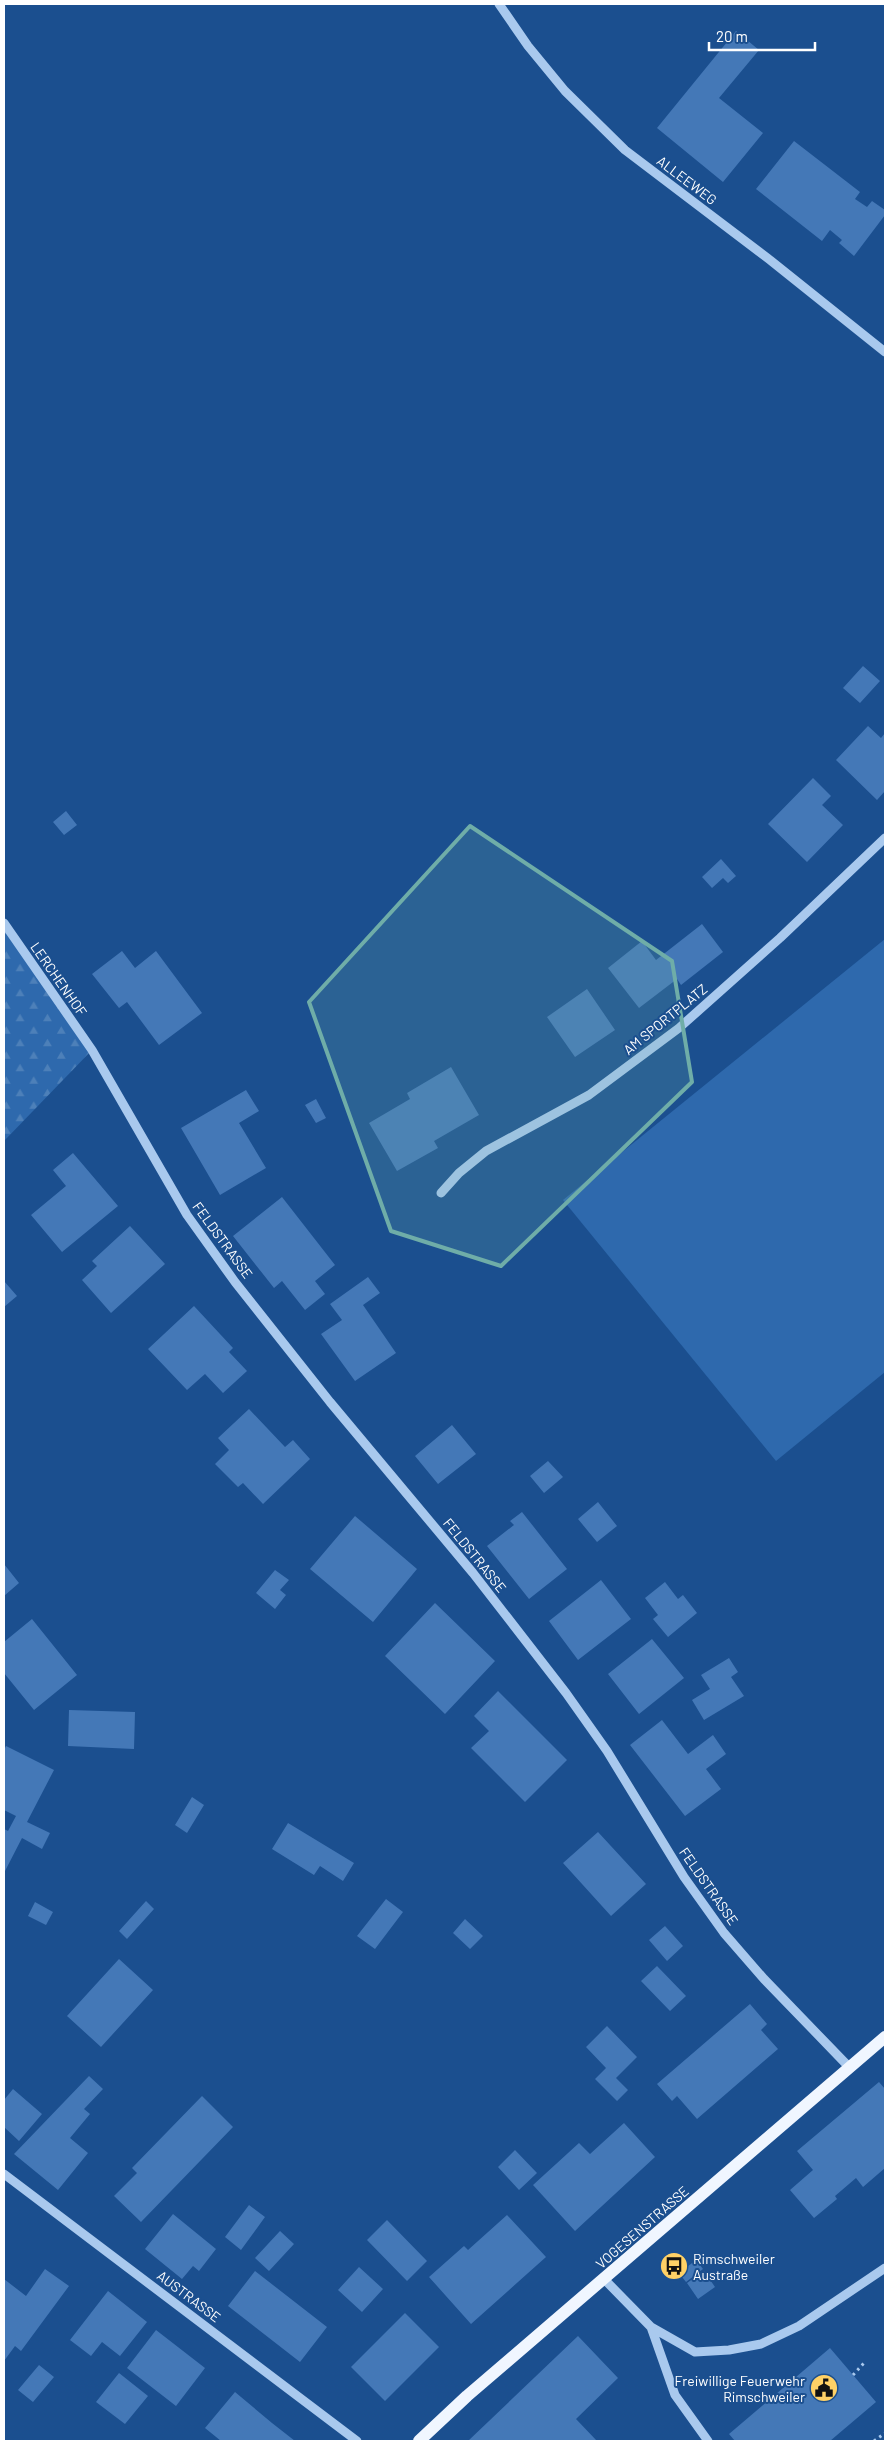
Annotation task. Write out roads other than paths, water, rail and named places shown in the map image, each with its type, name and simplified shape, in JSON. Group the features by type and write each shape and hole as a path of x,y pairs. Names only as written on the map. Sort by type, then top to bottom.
{"main road":[{"name":"VOGESENSTRASSE","path":"420,2441 467,2396 885,2037"}],"street":[{"name":"ALLEEWEG","path":"499,4 528,46 565,91 625,150 770,260 885,352"},
{"name":"AM SPORTPLATZ","path":"441,1193 458,1173 486,1151 589,1095 679,1028 780,938 885,838"},
{"name":"LERCHENHOF","path":"4,923 92,1050"},
{"name":"FELDSTRASSE","path":"92,1050 187,1215 235,1282 330,1402 473,1573 566,1693 607,1751 684,1877 724,1933 764,1979 850,2068"},
{"name":"AUSTRASSE","path":"4,2174 357,2441"},
{"path":"604,2279 651,2327 695,2352 729,2350 761,2344 799,2326 885,2268"},
{"path":"651,2327 675,2395 708,2441"}],"place":[{"name":"Rimschweiler Austraße","path":"674,2266"},
{"name":"Freiwillige Feuerwehr Rimschweiler","path":"824,2388"}]}
